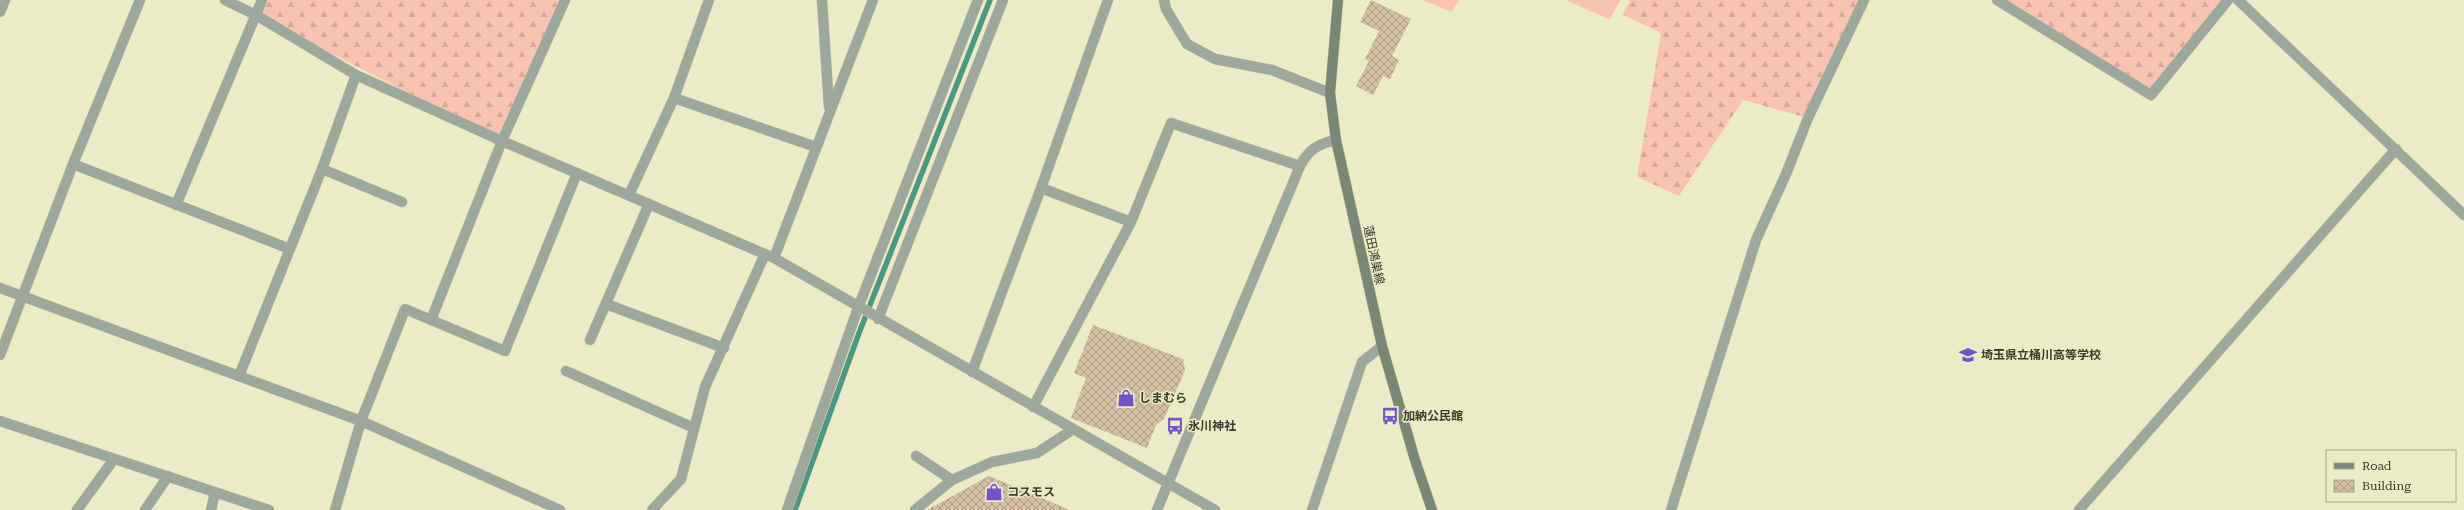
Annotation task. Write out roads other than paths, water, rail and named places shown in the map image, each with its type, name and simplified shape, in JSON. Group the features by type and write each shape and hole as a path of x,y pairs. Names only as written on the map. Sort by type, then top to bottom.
{"main road":[{"name":"蓮田鴻巣線","path":"1338,0 1330,93 1336,140 1382,346 1415,460 1432,510"}],"street":[{"path":"0,12 5,0"},
{"path":"0,355 73,164 140,0"},
{"path":"225,0 256,15 356,75 502,141 770,256 1072,430 1216,510"},
{"path":"176,205 262,0"},
{"path":"431,320 502,141 565,0"},
{"path":"629,195 674,98 709,0"},
{"path":"822,0 829,111"},
{"path":"652,510 681,480 705,387 770,256 816,147 873,0"},
{"path":"787,510 858,308 978,0"},
{"path":"878,319 1003,0"},
{"path":"972,372 1041,188 1108,0"},
{"path":"1164,0 1166,9 1187,44 1215,59 1272,70 1330,93"},
{"path":"1671,510 1756,240 1786,174 1808,118 1864,0"},
{"path":"1997,0 2151,96 2228,0"},
{"path":"2238,0 2464,215"},
{"path":"238,376 322,169 356,75"},
{"path":"674,98 816,147"},
{"path":"1033,407 1131,222 1171,123 1300,166"},
{"path":"1157,510 1300,166 1307,153 1319,144 1336,140"},
{"path":"2079,510 2396,149"},
{"path":"73,164 290,249"},
{"path":"322,169 402,202"},
{"path":"335,510 361,421 405,309 505,351 577,173"},
{"path":"1041,188 1131,222"},
{"path":"590,340 649,204"},
{"path":"0,288 361,421 560,510"},
{"path":"606,304 724,348"},
{"path":"1312,510 1362,362 1382,346"},
{"path":"566,371 694,428"},
{"path":"0,421 269,510"},
{"path":"915,510 952,480 992,462 1037,453 1072,430"},
{"path":"916,456 952,480"},
{"path":"77,510 114,459"},
{"path":"145,510 168,476"},
{"path":"211,510 215,492"}],"waterway":[{"path":"795,510 859,333 990,0"}],"place":[{"name":"埼玉県立桶川高等学校","path":"1968,355"},
{"name":"しまむら","path":"1126,398"},
{"name":"加納公民館","path":"1390,416"},
{"name":"氷川神社","path":"1175,426"},
{"name":"コスモス","path":"994,492"}]}
